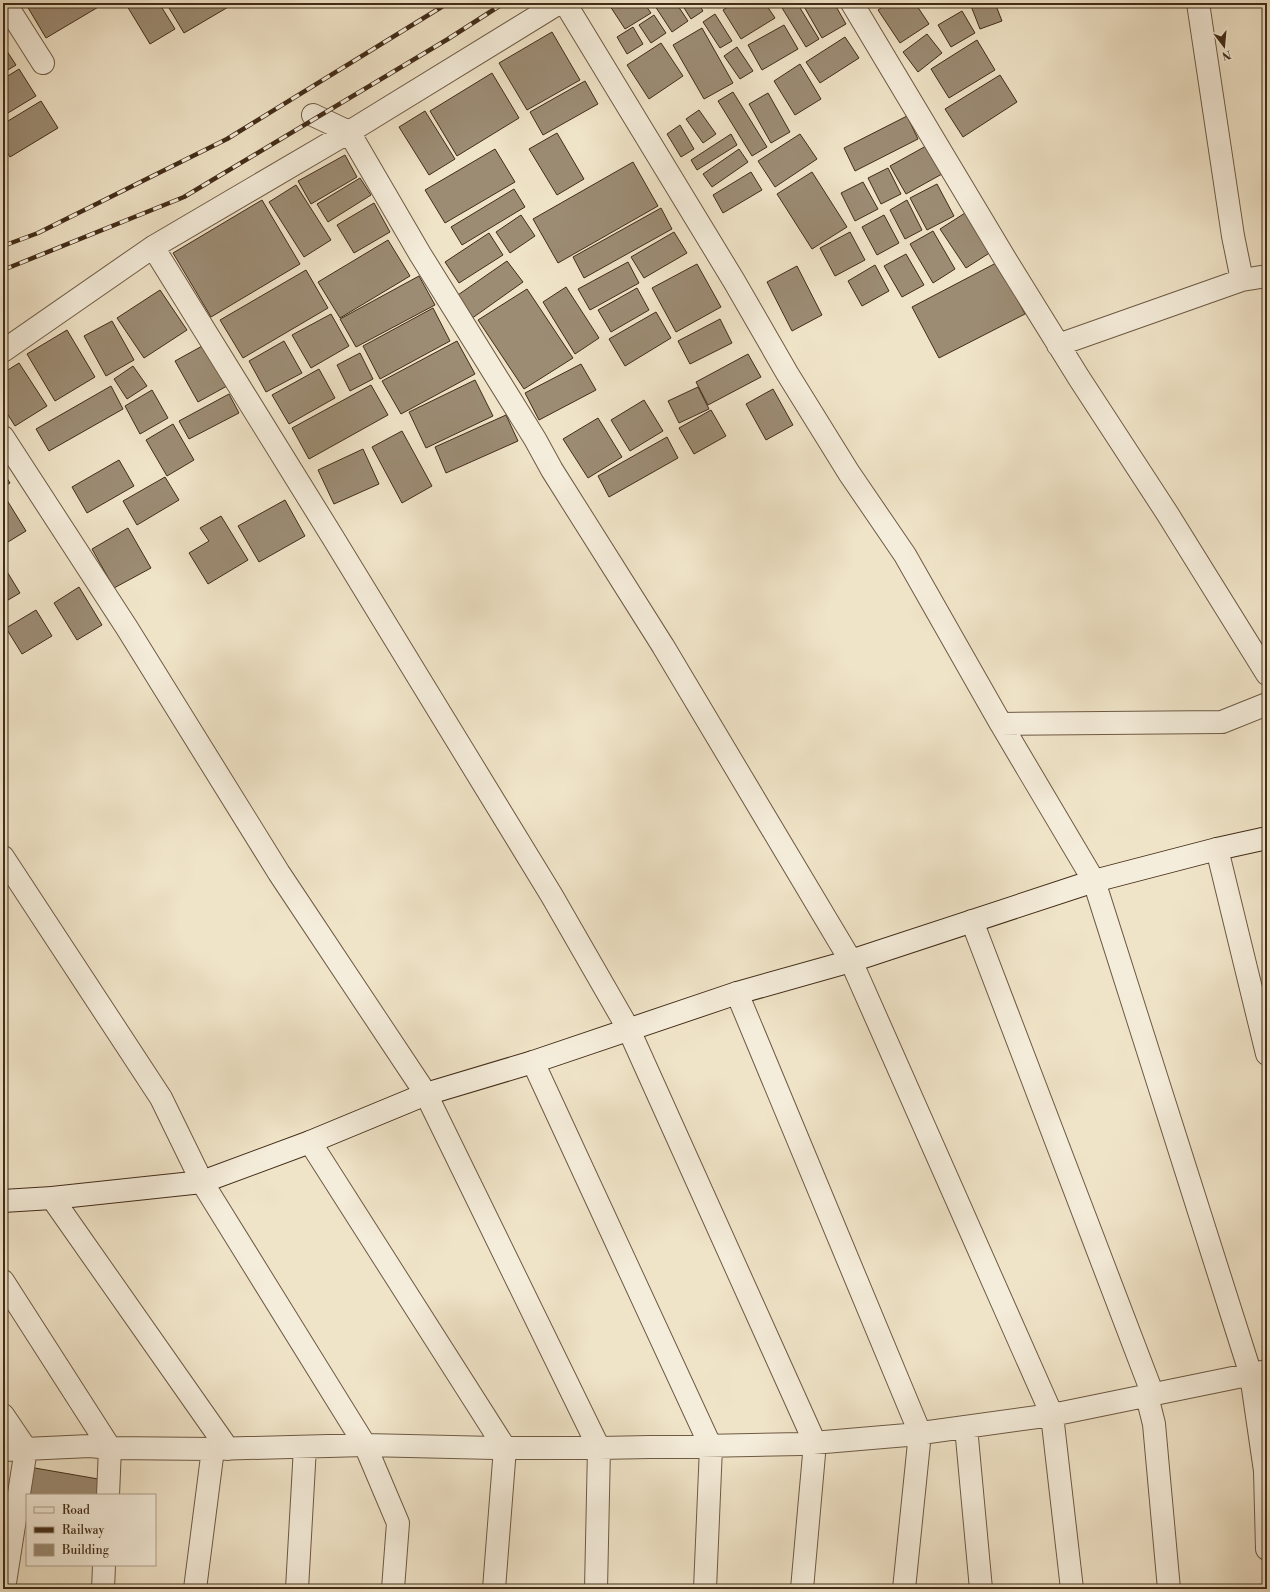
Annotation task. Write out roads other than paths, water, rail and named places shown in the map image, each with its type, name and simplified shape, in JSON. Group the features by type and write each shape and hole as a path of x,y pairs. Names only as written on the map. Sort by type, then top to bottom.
{"street":[{"path":"5,3 43,63"},
{"path":"3,352 153,247 349,132 559,3"},
{"path":"565,3 734,281 787,373 849,473 905,555 1001,724 1094,881 1259,1373 1265,1471 1267,1549"},
{"path":"852,3 1058,345 1167,513 1267,674"},
{"path":"1198,3 1233,236 1242,280"},
{"path":"313,115 349,132 437,281 552,470 663,646 851,961 1052,1415 1072,1589"},
{"path":"153,247 320,516 552,896 629,1030 815,1443 802,1589"},
{"path":"1058,345 1242,280 1267,276"},
{"path":"3,437 127,628 278,873 426,1094 599,1448 596,1589"},
{"path":"1001,724 1222,722 1267,704"},
{"path":"3,1200 52,1198 202,1182 310,1142 426,1094 533,1062 737,993 851,961 1094,881 1267,838"},
{"path":"1218,849 1267,1054"},
{"path":"3,856 162,1098 202,1182 365,1445 398,1523 393,1589"},
{"path":"972,921 1150,1396 1154,1424 1169,1589"},
{"path":"737,993 920,1433 904,1589"},
{"path":"533,1062 711,1447 705,1589"},
{"path":"310,1142 505,1448 494,1589"},
{"path":"52,1198 220,1449 195,1589"},
{"path":"3,1281 110,1448 108,1494"},
{"path":"3,1450 90,1446 110,1448 220,1449 365,1445 505,1448 599,1448 711,1447 815,1443 920,1433 1052,1415 1259,1373"},
{"path":"3,1415 26,1449 4,1589"},
{"path":"966,1427 982,1589"},
{"path":"297,1589 305,1447"},
{"path":"103,1589 104,1566"}],"railway":[{"path":"3,246 38,233 227,139 448,3"},
{"path":"3,270 184,197 448,39 504,3"}]}
